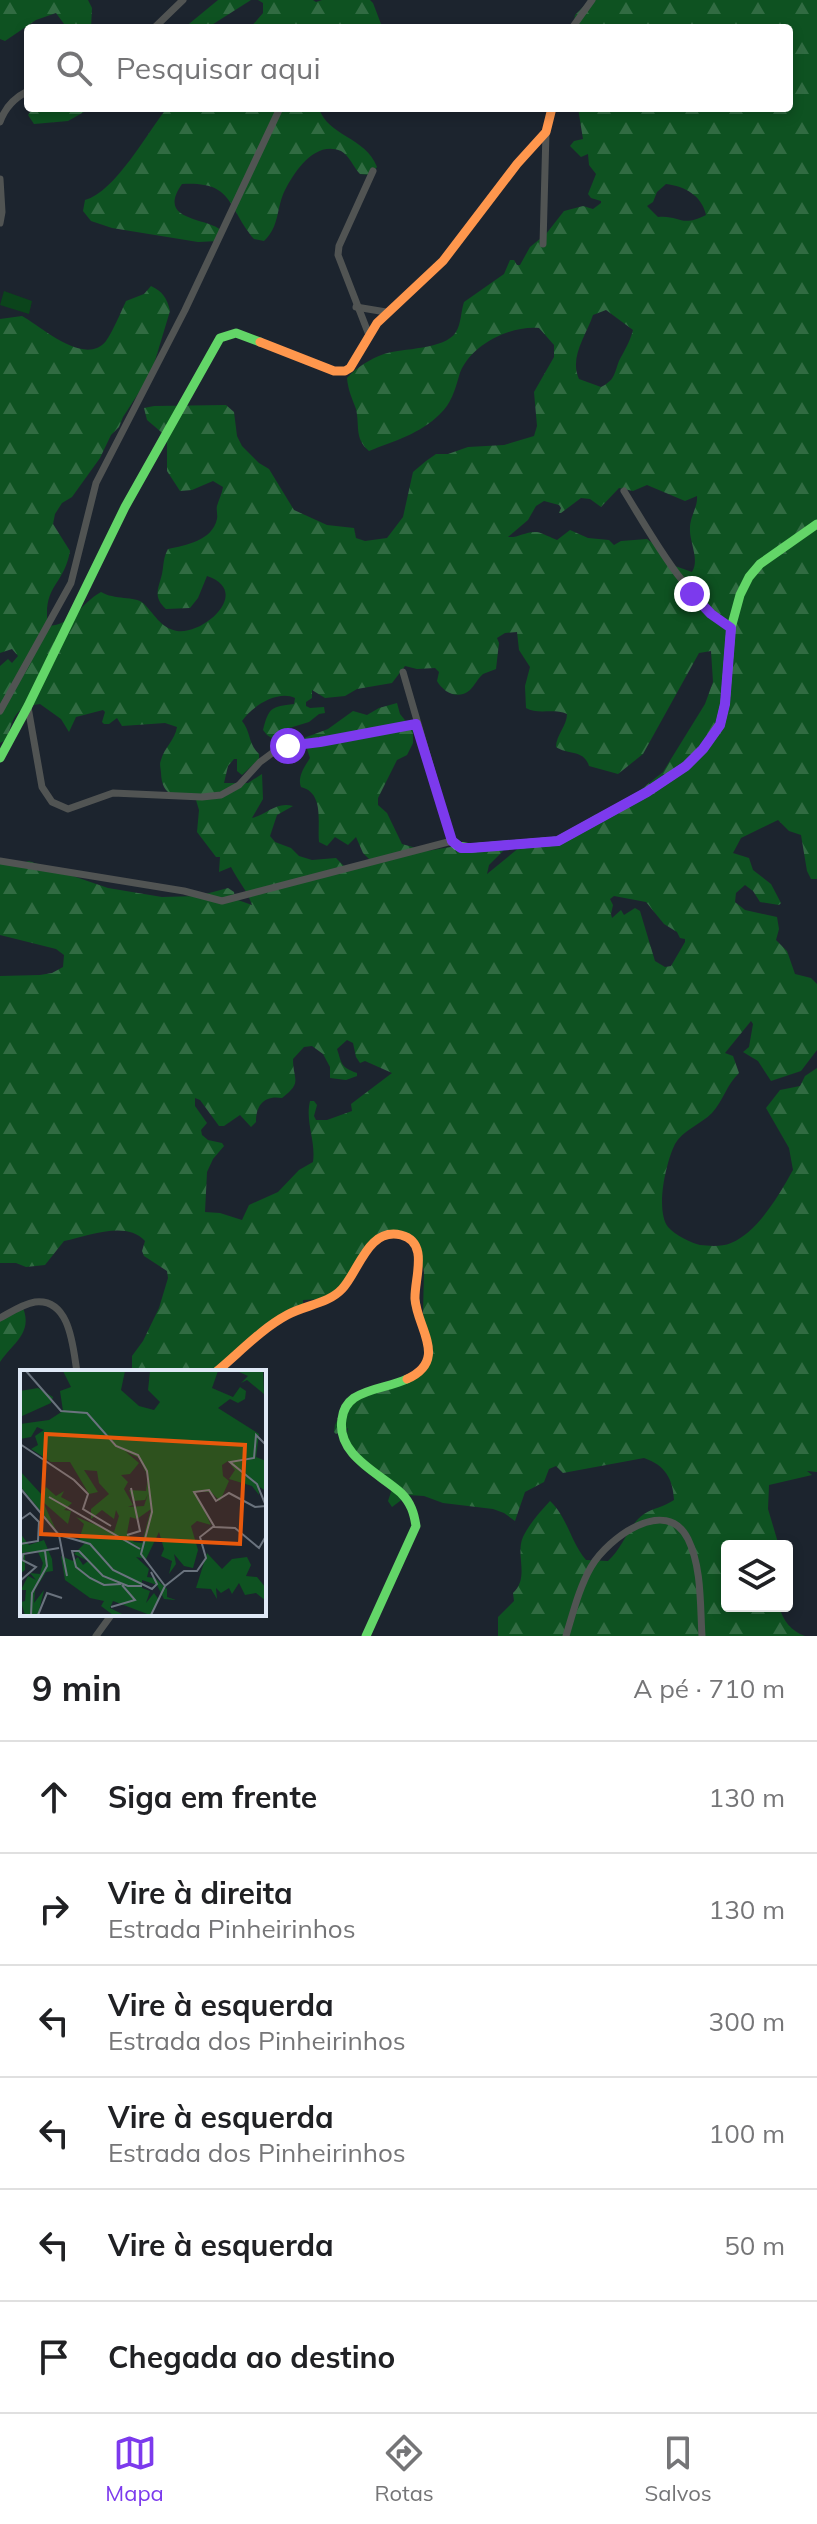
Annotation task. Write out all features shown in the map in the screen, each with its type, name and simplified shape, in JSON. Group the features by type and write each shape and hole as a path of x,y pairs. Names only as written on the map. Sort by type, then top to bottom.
{"street":[{"path":"158,24 183,0"},
{"path":"575,24 592,0"},
{"path":"0,122 8,106 24,93"},
{"path":"0,711 67,593 76,572 101,472 185,310 278,112"},
{"path":"543,244 546,132 551,112"},
{"path":"0,758 125,507 220,338 236,333 334,371 350,368 386,312 443,261 517,164 546,132"},
{"path":"369,335 341,266 339,246 373,171"},
{"path":"0,179 0,223"},
{"path":"356,307 386,312"},
{"path":"624,491 674,571 711,614 731,628"},
{"path":"403,672 452,841 461,848 471,848 558,841 647,792 686,766 703,749 720,725 725,704 731,628 740,595 749,577 760,564 817,524"},
{"path":"28,706 42,787 52,802 68,809 113,793 221,795 232,791 260,762 279,748 416,724"},
{"path":"0,861 184,891 222,901 452,841"},
{"path":"218,1370 281,1318 337,1293 376,1240 392,1234 402,1235 415,1246 418,1257 415,1298 428,1341 427,1361 399,1384 357,1395 348,1401 341,1422 343,1436 350,1449 402,1494 416,1518 409,1546 366,1636"},
{"path":"0,1318 32,1303 50,1305 66,1322 77,1370"},
{"path":"566,1636 584,1581 599,1556 614,1541 637,1527 665,1519 673,1522 689,1540 699,1585 702,1636"},
{"path":"96,1636 111,1616"}],"green space":[{"path":"0,0 88,0 92,8 91,24 64,24 56,13 24,24 24,28 5,41 0,39"},
{"path":"218,0 251,0 213,24 189,24"},
{"path":"258,0 370,0 381,24 253,24 263,13 263,3"},
{"path":"590,0 817,0 817,879 811,879 807,871 801,835 789,831 778,820 741,838 733,853 749,858 753,870 771,884 781,903 760,902 745,885 736,893 735,902 745,910 777,917 779,929 776,940 787,951 795,974 811,978 817,984 817,1050 801,1071 771,1081 758,1061 743,1052 749,1047 751,1021 725,1053 733,1056 739,1073 712,1113 675,1144 665,1174 662,1198 664,1219 679,1236 692,1242 716,1246 741,1238 767,1212 793,1170 789,1148 766,1108 780,1090 800,1086 805,1076 817,1068 817,1472 807,1471 812,1475 769,1485 768,1509 777,1540 721,1540 721,1612 781,1612 788,1625 805,1636 498,1636 498,1617 514,1601 513,1593 521,1580 523,1537 550,1501 586,1560 608,1561 639,1518 674,1500 672,1486 662,1469 644,1458 563,1473 556,1466 549,1469 544,1482 525,1492 515,1521 493,1509 443,1503 424,1496 408,1495 392,1507 388,1501 392,1489 366,1472 352,1457 346,1439 348,1428 336,1434 334,1432 345,1405 415,1374 431,1360 423,1313 424,1272 419,1248 397,1235 378,1242 347,1282 322,1299 303,1300 303,1304 220,1370 132,1370 132,1356 159,1308 168,1278 167,1271 144,1256 145,1241 137,1235 118,1230 64,1241 45,1265 26,1267 16,1263 0,1263 0,976 52,973 63,967 64,955 56,949 0,935 0,859 12,866 29,861 108,888 162,897 198,896 228,888 234,892 235,899 252,905 231,867 219,872 220,857 216,857 197,832 199,810 196,800 171,794 164,787 160,762 177,727 165,723 122,726 117,718 104,724 103,710 76,717 69,732 61,719 40,704 19,711 6,740 0,743 0,666 8,659 12,663 18,656 12,649 0,653 0,319 22,316 64,342 87,350 97,348 106,341 126,301 144,294 151,286 164,296 170,311 151,374 111,435 100,458 72,497 62,503 55,514 53,524 70,551 48,602 48,626 64,622 101,592 139,601 171,629 188,630 200,626 219,611 225,601 225,591 220,583 207,576 190,608 166,609 159,601 158,589 168,549 197,541 214,526 223,487 213,481 192,490 180,491 167,471 167,437 147,420 144,408 226,405 234,412 237,436 242,446 269,469 294,510 327,525 354,528 356,538 365,541 387,538 403,517 413,472 436,454 448,454 468,447 504,445 534,436 537,426 534,392 554,357 554,345 539,328 516,330 492,340 471,355 447,406 440,414 415,432 369,451 359,436 356,409 347,378 379,356 433,345 450,338 458,329 464,302 504,274 510,260 520,265 530,247 546,234 564,211 583,206 593,209 601,203 588,194 596,174 589,165 588,154 581,157 570,146 574,141 583,139 579,112 793,112 793,24 574,24 575,15","holes":["666,184 680,187 697,197 706,215 691,221 658,217 647,206","606,310 633,330 613,376 601,387 579,379 576,363 593,315","647,485 685,501 697,496 690,528 695,556 692,572 675,566 647,539 621,541 614,545 609,540 588,538 570,530 557,540 537,532 508,537 544,501 559,505 559,513 581,498 590,499 601,507 619,488 633,491","517,632 519,650 530,667 525,686 526,708 567,714 556,747 583,757 589,766 618,774 643,754 699,653 711,651 713,682 705,704 663,772 610,814 596,814 555,840 520,847 487,874 489,865 504,850 502,845 480,842 427,851 402,844 387,813 378,805 378,798 397,760 407,755 413,743 413,730 400,714 397,703 367,715 353,711 328,729 304,738 313,743 307,749 310,758 300,783 317,802 319,842 327,846 335,837 348,845 356,837 363,853 371,861 345,867 336,858 312,860 299,856 270,836 277,815 293,806 276,807 252,818 263,799 262,774 248,783 224,783 228,766 234,759 237,759 237,771 242,775 259,759 242,721 266,701 281,696 295,698 294,704 276,707 267,717 263,730 275,740 286,729 325,713 324,707 306,706 312,698 312,690 325,698 345,696 357,689 392,683 405,666 435,668 439,672 437,681 443,689 452,694 461,694 470,690 483,674 496,669 497,638 505,633","614,896 646,902 664,924 685,939 671,966 665,967 655,961 640,911 635,908 624,915 621,910 612,918 610,899","347,1040 353,1043 360,1063 365,1061 392,1073 351,1104 352,1111 327,1120 316,1120 317,1105 310,1101 313,1162 299,1170 278,1192 249,1205 242,1220 205,1212 207,1172 224,1146 202,1135 201,1130 207,1123 195,1106 195,1098 200,1100 219,1126 240,1115 251,1127 263,1102 282,1098 293,1088 293,1059 304,1047 312,1046 323,1054 330,1067 330,1078 346,1080 357,1076 342,1064 337,1049"]},
{"path":"30,112 84,112 68,121 34,124 28,115"},
{"path":"164,112 321,112 330,125 364,149 377,167 370,175 360,174 341,151 332,149 314,153 289,182 273,229 264,241 254,239 221,192 199,184 182,184 175,205 179,211 221,230 218,241 198,242 112,228 91,221 83,211 85,200 108,186"},
{"path":"4,291 32,301 29,314 0,305"},
{"path":"23,1308 24,1331 0,1362 0,1315"}],"traffic: fast":[{"path":"0,758 125,507 220,338 236,333 260,342"},
{"path":"452,841 457,846 471,848 558,841 647,792 686,766 720,725 725,704 731,628 740,595 749,577 760,564 817,524"},
{"path":"366,1636 416,1526 412,1508 404,1497 352,1453 342,1432 343,1416 354,1398 407,1379"}],"traffic: slow":[{"path":"260,342 334,371 350,368 377,323 443,261 517,164 546,132 551,112"},
{"path":"218,1370 277,1321 336,1294 372,1244 390,1234 410,1239 418,1253 415,1299 429,1353 426,1363 407,1379"}],"route":[{"path":"288,746 416,724 452,841 457,846 471,848 558,841 647,792 686,766 720,725 725,704 731,628 711,614 692,594"}]}
